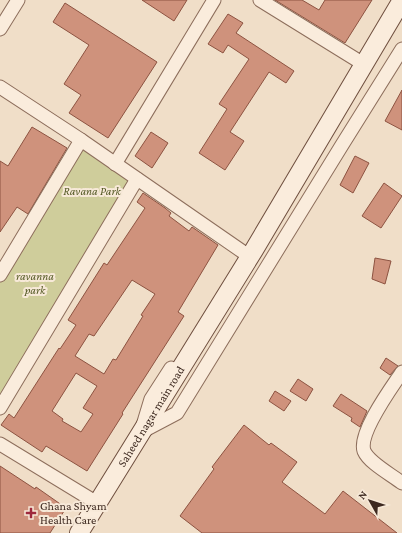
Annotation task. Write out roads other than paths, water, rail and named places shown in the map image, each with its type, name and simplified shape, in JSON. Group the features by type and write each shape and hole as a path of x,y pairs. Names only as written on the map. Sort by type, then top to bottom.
{"street":[{"path":"0,29 18,0"},
{"path":"115,164 214,0"},
{"path":"260,0 357,60"},
{"path":"141,432 151,399 243,252 394,0"},
{"name":"Saheed nagar main road","path":"79,533 254,250 402,0"},
{"path":"141,432 177,413 402,49"},
{"path":"0,88 81,140 243,252"},
{"path":"0,275 81,140"},
{"path":"0,408 137,180"},
{"path":"402,372 371,421 364,443 364,451 369,458 402,482"},
{"path":"0,444 97,503"}],"place":[{"name":"Ghana Shyam Health Care","path":"31,513"}],"park label":[{"name":"Ravana Park","path":"92,191"},
{"name":"ravanna park","path":"35,283"}]}
